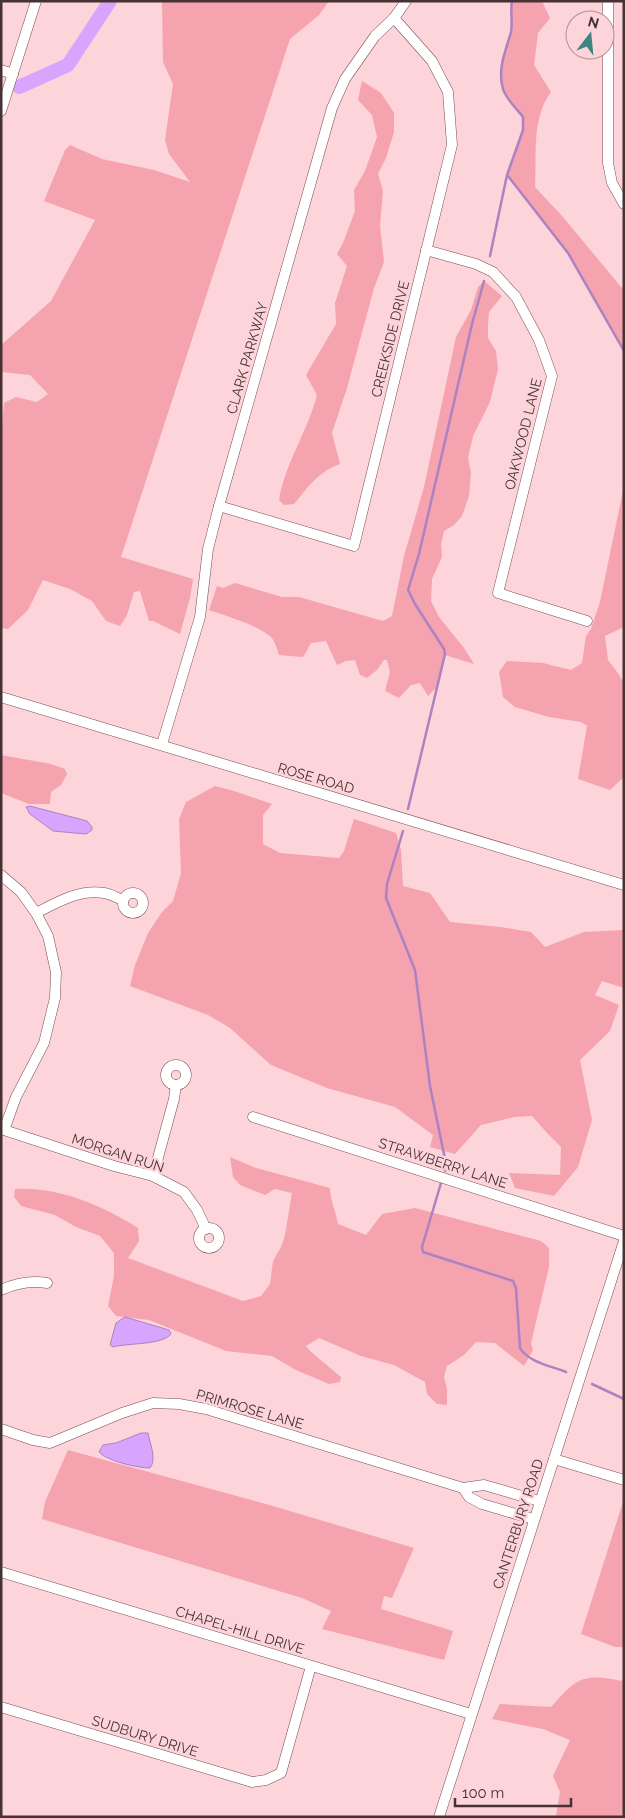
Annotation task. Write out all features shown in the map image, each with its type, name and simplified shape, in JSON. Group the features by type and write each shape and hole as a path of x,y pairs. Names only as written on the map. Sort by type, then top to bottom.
{"street":[{"path":"1,110 36,1"},
{"name":"CLARK PARKWAY","path":"162,744 200,617 208,549 219,506 332,108 345,79 375,36 394,18 406,1"},
{"path":"608,1 608,163 612,183 624,204"},
{"name":"CREEKSIDE DRIVE","path":"219,506 354,546 452,145 448,92 432,61 394,18"},
{"path":"1,70 13,74"},
{"name":"OAKWOOD LANE","path":"426,250 476,264 492,272 516,296 539,340 552,376 498,593 588,621"},
{"name":"ROSE ROAD","path":"1,697 162,744 624,885"},
{"path":"1,875 21,892 36,913 48,936 56,972 55,998 44,1043 20,1089 3,1130"},
{"path":"36,913 69,897 82,894 104,893 124,900"},
{"path":"153,1176 174,1099 176,1084"},
{"name":"STRAWBERRY LANE","path":"253,1116 624,1236"},
{"name":"MORGAN RUN","path":"3,1130 114,1166 153,1176 184,1192 197,1210 206,1228"},
{"name":"CANTERBURY ROAD","path":"439,1817 533,1519 624,1241"},
{"path":"1,1290 18,1283 35,1281 47,1283"},
{"name":"PRIMROSE LANE","path":"1,1429 33,1440 50,1443 122,1412 153,1403 178,1404 206,1410 463,1488 484,1485 539,1501"},
{"path":"554,1458 624,1480"},
{"name":"PRIMROSE LANE","path":"463,1488 469,1497 482,1504 533,1519"},
{"name":"CHAPEL-HILL DRIVE","path":"1,1572 471,1714"},
{"name":"SUDBURY DRIVE","path":"1,1707 252,1782 266,1780 281,1773 311,1666"}],"shaded area":[{"path":"162,1 329,1 319,15 290,39 121,557 193,579 190,598 180,634 153,621 149,621 140,591 134,592 127,615 120,626 106,621 92,601 70,589 43,580 28,610 8,629 1,628 1,438 4,403 16,397 37,402 48,394 30,375 1,372 1,345 51,301 95,220 44,201 65,150 70,145 102,159 154,170 190,182 169,154 165,140 173,84 163,62"},
{"path":"512,1 542,1 550,18 538,33 534,65 551,92 540,114 538,125 535,187 563,217 621,287 624,288 624,351 568,253 507,175 523,130 523,117 512,104 501,82 503,60 512,28"},
{"path":"362,81 381,93 394,113 394,132 386,158 378,174 383,191 380,225 384,262 374,288 347,388 332,433 340,464 320,475 294,504 284,505 279,500 282,486 317,395 306,375 336,324 335,303 347,266 337,254 355,211 354,190 365,171 377,137 372,115 358,100"},
{"path":"484,281 502,296 489,312 488,325 488,338 496,351 498,369 490,402 473,436 468,458 471,473 469,496 462,516 454,525 444,531 441,545 442,557 432,579 431,601 439,617 464,648 474,664 445,655 438,686 428,696 420,683 411,685 399,698 385,691 390,672 387,660 384,660 377,670 367,678 360,675 355,660 337,665 326,641 311,643 303,657 279,655 274,641 265,633 242,621 209,610 217,586 223,588 235,583 282,597 299,597 383,621 392,616 404,556 424,487 456,337 471,310 478,287"},
{"path":"624,486 624,627 605,636 608,660 624,684 624,777 610,790 578,779 587,726 581,722 549,717 515,707 503,697 499,672 507,661 543,663 571,670 582,663 586,636 591,629 600,602"},
{"path":"1,755 51,764 65,769 67,774 61,785 51,792 50,804 29,804 1,793"},
{"path":"215,786 272,804 263,815 263,844 280,853 339,858 344,851 354,819 396,833 401,850 403,886 430,893 450,922 531,932 545,947 584,932 624,930 624,988 602,981 595,995 619,1005 610,1031 580,1060 592,1120 578,1167 554,1196 515,1188 509,1173 560,1175 561,1147 532,1116 514,1117 481,1125 455,1154 430,1147 433,1135 395,1107 327,1088 271,1065 230,1028 208,1015 130,986 135,965 148,933 162,912 173,901 181,873 179,819 186,802"},
{"path":"30,806 87,821 92,830 86,834 53,831 30,814 26,807"},
{"path":"230,1157 256,1168 330,1188 338,1224 366,1235 382,1214 415,1208 541,1241 549,1248 549,1267 531,1343 533,1350 524,1366 495,1343 476,1342 464,1355 447,1366 444,1377 447,1389 447,1405 437,1404 427,1394 425,1382 394,1365 361,1356 319,1338 306,1346 341,1377 340,1382 329,1384 296,1370 272,1356 226,1351 149,1320 116,1316 108,1306 114,1276 114,1253 100,1236 76,1227 55,1215 21,1206 14,1197 15,1189 32,1189 64,1194 95,1205 138,1228 139,1241 128,1258 243,1301 261,1296 270,1284 273,1261 285,1235 292,1193 275,1189 265,1195 240,1185 233,1177"},
{"path":"125,1317 169,1330 171,1334 167,1338 153,1342 113,1347 110,1345 116,1323"},
{"path":"141,1433 148,1433 153,1456 150,1468 123,1463 99,1452 103,1445 116,1443"},
{"path":"68,1450 273,1506 414,1548 392,1598 384,1596 381,1609 453,1631 444,1660 322,1629 331,1611 302,1598 42,1519 45,1502"},
{"path":"624,1499 624,1650 623,1647 615,1647 581,1634"},
{"path":"624,1677 624,1817 554,1817 556,1816 560,1792 553,1776 570,1740 543,1729 492,1719 500,1704 551,1707 567,1690 581,1680 598,1678 622,1681"}],"waterway":[{"path":"19,87 68,65 110,1"},
{"path":"490,256 507,175 523,130 523,117 512,104 501,82 503,60 512,28 512,1"},
{"path":"508,176 568,253 624,351"},
{"path":"408,809 445,654 444,649 408,590 419,554 472,324 484,281"},
{"path":"403,831 387,884 386,898 415,970 430,1086 445,1159 445,1171"},
{"path":"441,1183 422,1247 423,1252 513,1281 516,1288 520,1348 528,1357 566,1372"},
{"path":"592,1384 624,1399"}]}
